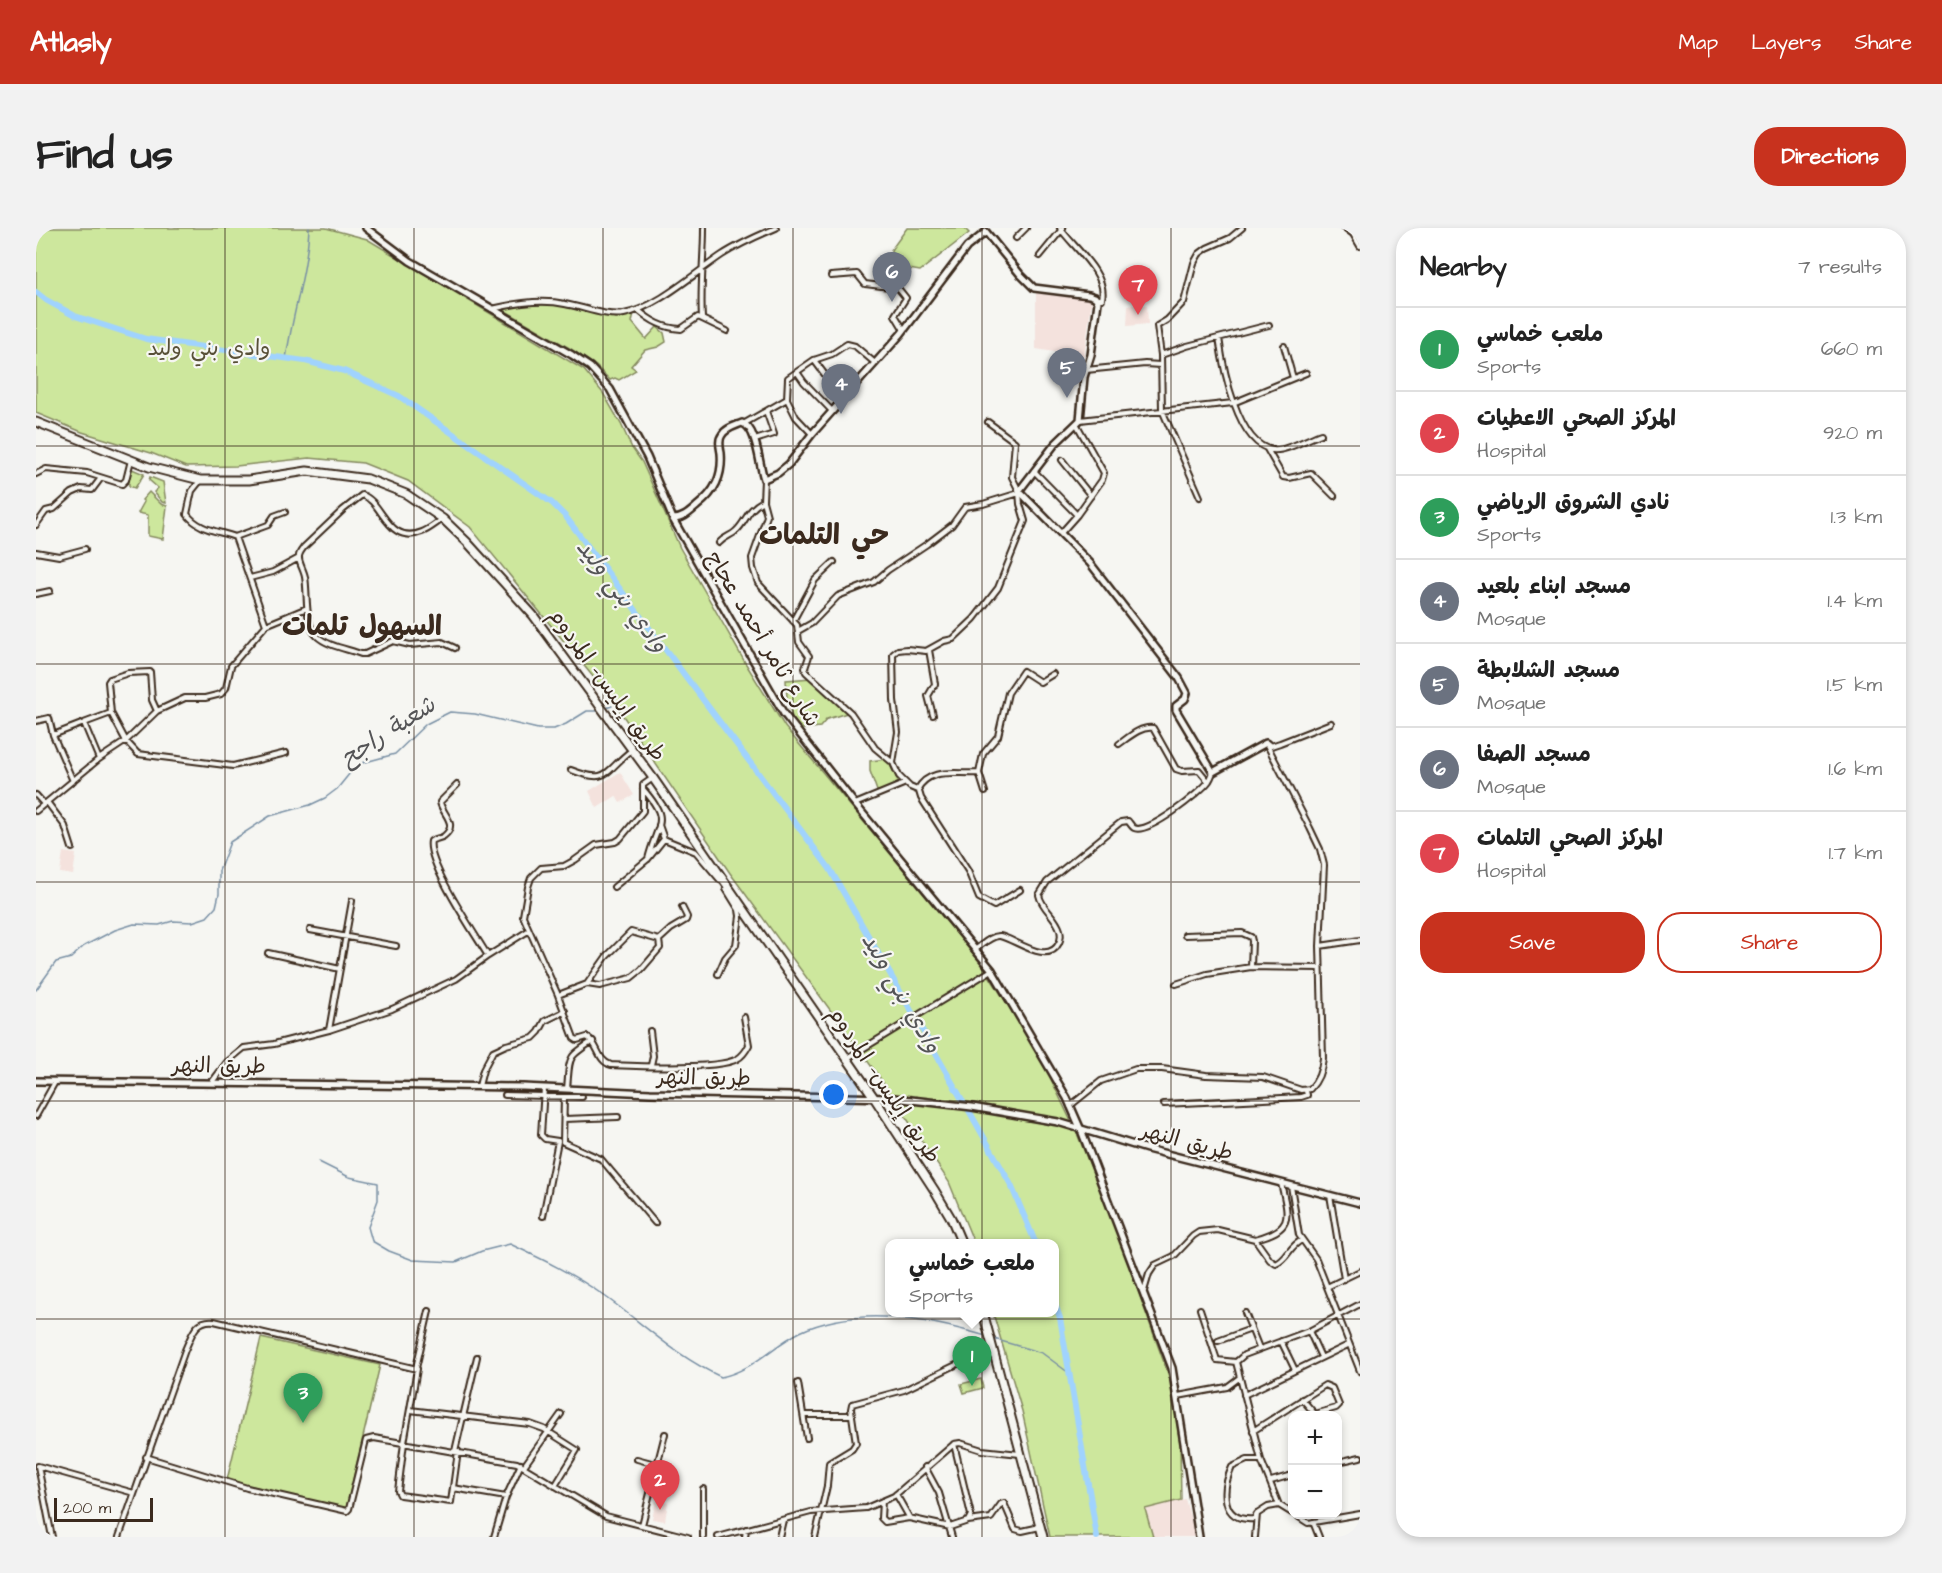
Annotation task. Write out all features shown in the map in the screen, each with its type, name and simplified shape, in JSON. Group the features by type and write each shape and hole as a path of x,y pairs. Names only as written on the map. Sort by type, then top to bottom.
{"highway":[{"name":"طريق إيليس- المردوم","path":"36,422 157,470 200,480 249,480 307,471 352,475 382,483 406,494 443,519 533,615 653,778 873,1096 939,1197 960,1239"},
{"path":"984,1317 1043,1537"}],"main road":[{"name":"شارع ثامر أحمد عجاج","path":"366,228 410,261 590,367 610,389 622,415 647,457 673,519 783,714 992,970 1071,1106 1144,1291 1172,1368 1199,1537"},
{"path":"673,519 680,519 711,493 720,475 720,437 726,430 745,423 749,427 755,440 764,479 778,473 789,464 812,434 904,330 966,247 988,230 1020,274 1034,288 1089,295 1098,299 1095,335 1086,370 1078,422 1055,444 1019,492 1090,563 1179,678 1187,693 1185,699 1176,706 1176,710 1213,772 1266,743"},
{"name":"طريق النهر","path":"36,1081 479,1086 724,1096 873,1096 945,1103 1016,1113 1058,1122 1168,1154 1360,1203"}],"street":[{"path":"702,318 704,228"},
{"path":"492,309 515,303 550,302 615,315 638,310 683,284 739,244 776,228"},
{"path":"1016,238 1026,228"},
{"path":"1200,497 1162,410 1161,355 1157,326 1167,320 1184,302 1194,262 1199,254 1230,238 1242,228"},
{"path":"1345,228 1353,234 1360,246"},
{"path":"1040,256 1062,229 1095,272 1102,285 1102,299 1098,299"},
{"path":"831,276 857,274 865,284 898,288 906,298 895,315 904,330"},
{"path":"638,310 656,324 678,329 684,327 695,317 702,318 727,331"},
{"path":"1161,355 1269,325"},
{"path":"1219,338 1224,373 1233,403 1251,435 1267,448 1283,477 1289,478 1311,473 1334,496"},
{"path":"812,434 796,417 787,399 787,381 814,360 850,344 875,363"},
{"path":"1284,346 1293,378"},
{"path":"814,360 843,399"},
{"path":"1086,370 1145,364 1160,365"},
{"path":"798,372 809,388 832,411"},
{"path":"1061,533 1077,515 1102,480 1104,473 1078,422 1233,403 1306,373"},
{"path":"745,423 787,399"},
{"path":"755,440 774,434 766,411"},
{"path":"893,763 898,732 894,700 893,654 898,650 906,649 929,650 960,635 998,588 1025,521 1019,492 1012,477 1015,442 988,422"},
{"path":"1267,448 1280,450 1321,434"},
{"path":"36,474 46,469 87,473 120,484 124,483 132,459"},
{"path":"1062,460 1090,496"},
{"path":"1034,471 1077,515"},
{"path":"36,525 46,511 81,489 92,490 101,478"},
{"path":"764,479 766,516 752,558 753,568 758,583 793,621 798,631 799,642 809,656 806,672 851,713 875,748 893,763 899,776 913,789 917,790 927,779 939,772 978,773"},
{"path":"200,480 192,491 187,514 194,522 214,532 235,537 268,525 274,516 285,512"},
{"path":"798,631 812,623 838,596 874,582 927,544 952,525 964,507 983,504 1019,492"},
{"path":"443,519 420,533 401,532 388,524 368,497 362,495 304,547 299,553 299,558 306,580 307,608 317,636 361,654 393,641 410,645 442,642 455,648"},
{"path":"719,543 726,536 736,532 752,509 764,501"},
{"path":"235,537 266,625"},
{"path":"36,552 58,556 85,549"},
{"path":"250,578 273,572 299,558"},
{"path":"793,621 815,580 834,562"},
{"path":"36,594 50,591"},
{"path":"36,811 99,759 126,741 157,711 185,698 205,698 221,693 226,688 231,666 266,625 307,608"},
{"path":"929,650 935,684 928,696 933,715"},
{"path":"157,711 152,700 151,675 147,672 128,673 110,679 108,682 111,713 126,741 135,752 142,755 233,766 286,753"},
{"path":"986,792 978,773 982,754 998,736 1008,693 1013,684 1023,672 1040,682 1053,674"},
{"path":"53,735 111,713"},
{"path":"36,721 49,718 53,735 73,781"},
{"path":"84,723 99,759"},
{"path":"1266,743 1271,746 1331,723"},
{"path":"1119,744 1140,730 1148,727 1154,728 1176,769 1199,770 1209,781"},
{"path":"1071,1106 1101,1081 1136,1069 1263,1077 1306,1090 1314,1085 1322,1064 1320,946 1324,874 1322,856 1266,743"},
{"path":"570,770 590,776 603,775 611,771 620,759 632,750"},
{"path":"976,948 992,937 1000,936 1034,951 1046,952 1055,949 1061,932 1042,906 1039,895 1047,882 1121,822 1128,821 1138,829 1155,823 1173,812 1209,781 1213,772"},
{"path":"653,778 645,782 643,788 644,807 641,815 620,839 596,845 564,866 541,868 535,873 528,887 522,911 528,932 565,1011 574,1038 577,1040 587,1037 593,1041 608,1065 674,1067 716,1064 735,1060 744,1054 749,1045 744,1017"},
{"path":"855,804 906,783"},
{"path":"457,785 440,802 440,806 451,822 450,828 442,837 431,841 430,846 436,866 488,956"},
{"path":"918,787 921,798 968,871 979,898 994,906 1020,890"},
{"path":"643,788 661,813 648,859"},
{"path":"36,795 65,826 72,848"},
{"path":"659,825 664,839 696,852 723,882 739,910 736,945 725,958 718,974"},
{"path":"614,887 648,859 664,839"},
{"path":"329,1030 352,901"},
{"path":"659,940 686,920 687,917 682,907"},
{"path":"310,930 396,946"},
{"path":"212,1082 227,1062 244,1048 274,1044 329,1030 392,1009 447,984 528,932"},
{"path":"588,984 606,957 631,932 659,940"},
{"path":"1185,934 1246,934 1252,941 1251,967"},
{"path":"558,995 588,984 600,986 636,975 660,948 659,940"},
{"path":"1320,946 1360,940"},
{"path":"268,953 340,969"},
{"path":"1176,984 1207,974 1251,967 1320,968"},
{"path":"846,1059 992,970"},
{"path":"479,1086 486,1063 493,1050 533,1038 544,1021 565,1011"},
{"path":"650,1031 653,1051 651,1065"},
{"path":"566,1089 573,1054 593,1041"},
{"path":"36,1116 55,1082"},
{"path":"544,1088 541,1135 545,1139 561,1142 601,1159 655,1223"},
{"path":"1164,1104 1301,1097 1307,1095 1306,1090"},
{"path":"505,1095 544,1098 582,1097"},
{"path":"543,1216 561,1142 564,1097"},
{"path":"1067,1098 1078,1099"},
{"path":"564,1119 618,1118"},
{"path":"1144,1291 1149,1274 1155,1265 1174,1256 1192,1236 1199,1232 1218,1230 1256,1239 1278,1232 1285,1224 1287,1212 1281,1183"},
{"path":"1291,1185 1296,1226 1302,1240 1316,1259 1360,1371"},
{"path":"1330,1195 1344,1279"},
{"path":"1256,1239 1269,1260 1276,1264 1288,1254 1291,1246 1302,1240"},
{"path":"1327,1287 1360,1271"},
{"path":"1288,1511 1279,1505 1261,1460 1236,1362 1240,1357 1259,1348 1309,1331 1360,1304"},
{"path":"1200,1309 1217,1360 1236,1362"},
{"path":"429,1311 416,1368 418,1373 404,1443 399,1493 403,1496 451,1502 457,1451 477,1357"},
{"path":"1245,1313 1259,1348"},
{"path":"119,1537 185,1350 195,1327 201,1322 214,1321 416,1368"},
{"path":"1218,1341 1251,1329"},
{"path":"1309,1331 1322,1358"},
{"path":"1281,1341 1295,1370"},
{"path":"1244,1395 1348,1344"},
{"path":"815,1537 829,1463 852,1449 856,1443 851,1407 854,1403 904,1390 960,1363 995,1355"},
{"path":"1178,1396 1227,1387 1239,1378"},
{"path":"798,1383 807,1438"},
{"path":"1253,1431 1302,1399 1327,1385 1332,1388 1339,1405 1315,1414 1302,1399"},
{"path":"410,1410 463,1418 530,1424 549,1431 577,1450 555,1486"},
{"path":"494,1537 506,1497 523,1465 561,1414"},
{"path":"804,1414 852,1414"},
{"path":"642,1525 665,1434"},
{"path":"146,1457 247,1488 346,1511 349,1509 366,1440 374,1438 507,1460 523,1465 606,1516 688,1537"},
{"path":"718,1537 821,1510 866,1508 896,1494 954,1444 960,1443 982,1450 1021,1454"},
{"path":"954,1444 971,1515 968,1521"},
{"path":"1342,1461 1360,1457"},
{"path":"638,1460 658,1465"},
{"path":"1261,1460 1247,1460 1232,1467 1224,1496 1227,1506 1238,1516 1254,1519 1257,1514 1268,1507 1279,1505"},
{"path":"52,1537 38,1466 134,1493"},
{"path":"925,1467 939,1493 952,1537"},
{"path":"1271,1481 1288,1476"},
{"path":"453,1488 506,1497"},
{"path":"703,1537 704,1489"},
{"path":"896,1494 909,1518"},
{"path":"882,1501 881,1518 885,1522 909,1518 950,1527 968,1521 991,1518 996,1515 1001,1504 1004,1503 1015,1529 1022,1531 1041,1527"},
{"path":"1255,1537 1257,1514"},
{"path":"1301,1519 1314,1522 1360,1514"},
{"path":"779,1537 783,1520"},
{"path":"1314,1522 1318,1537"},
{"path":"745,1537 746,1529"}],"shaded area":[{"path":"1036,293 1092,300 1084,357 1036,349"},
{"path":"1128,305 1147,305 1148,324 1127,326"},
{"path":"620,772 634,795 620,803 616,796 597,808 589,791"},
{"path":"63,852 76,854 73,875 60,873"},
{"path":"1185,1499 1196,1537 1153,1537 1145,1509"},
{"path":"656,1501 668,1502 665,1521 652,1519"}],"green space":[{"name":"وادي بني وليد","path":"36,228 326,228 367,239 584,370 603,393 621,424 632,448 642,462 680,548 785,727 981,963 1038,1052 1078,1136 1111,1217 1170,1379 1180,1443 1181,1500 1145,1509 1153,1537 1050,1537 1022,1411 994,1317 1059,1317 1059,1239 972,1239 949,1182 880,1078 730,873 613,701 470,527 408,481 363,463 309,458 236,466 186,467 151,453 82,432 36,413"},
{"path":"907,228 964,228 969,233 920,271 892,266 891,250"},
{"path":"523,305 557,305 616,318 634,313 632,322 646,339 657,327 664,333 666,342 658,347 645,350 631,366 636,370 619,380 615,378 610,380 596,366 571,349 504,310"},
{"path":"132,469 144,474 135,488 129,486 129,475"},
{"path":"150,477 163,482 166,503 162,502 154,492 158,488 149,480"},
{"path":"149,492 161,504 167,506 163,539 148,536 148,515 138,513 144,502 142,500"},
{"path":"812,678 838,701 847,713 827,719 820,727 803,729 794,724 787,699 786,680"},
{"path":"887,759 899,783 886,790 877,791 870,771 870,761"},
{"path":"261,1338 380,1365 346,1509 227,1480"},
{"path":"981,1379 983,1388 964,1393 961,1384"}],"waterway":[{"path":"286,359 309,228"},
{"name":"وادي بني وليد","path":"36,292 75,316 146,339 305,361 344,371 399,396 552,503 566,517 830,869 964,1103"},
{"path":"606,708 612,706"},
{"name":"شعبة راجح","path":"36,990 56,962 71,958 84,946 115,930 134,924 159,925 173,921 192,922 207,917 216,907 219,894 219,871 230,842 270,816 310,805 325,798 362,763 395,754 426,724 450,712 475,714 538,729 554,729 587,711 598,711"},
{"name":"وادي بني وليد","path":"968,1109 1011,1185 1034,1239"},
{"path":"319,1162 349,1177 378,1183 378,1200 368,1227 372,1241 389,1251 413,1260 456,1262 482,1251 510,1244 592,1288 674,1349 704,1369 721,1377 752,1364 800,1332 846,1319 869,1317 917,1320 986,1336"},
{"name":"وادي بني وليد","path":"1059,1315 1097,1537"},
{"path":"994,1339 1042,1353 1069,1373"}],"place":[{"name":"مسجد الصفا","path":"892,302"},
{"name":"المركز الصحي التلمات","path":"1138,315"},
{"name":"مسجد الشلابطة","path":"1067,398"},
{"name":"مسجد ابناء بلعيد","path":"841,414"},
{"name":"ملعب خماسي","path":"972,1386"},
{"name":"نادي الشروق الرياضي","path":"303,1423"},
{"name":"المركز الصحي الاعطيات","path":"660,1510"}],"district":[{"name":"حي التلمات","path":"824,535"},
{"name":"السهول تلمات","path":"362,626"}]}
